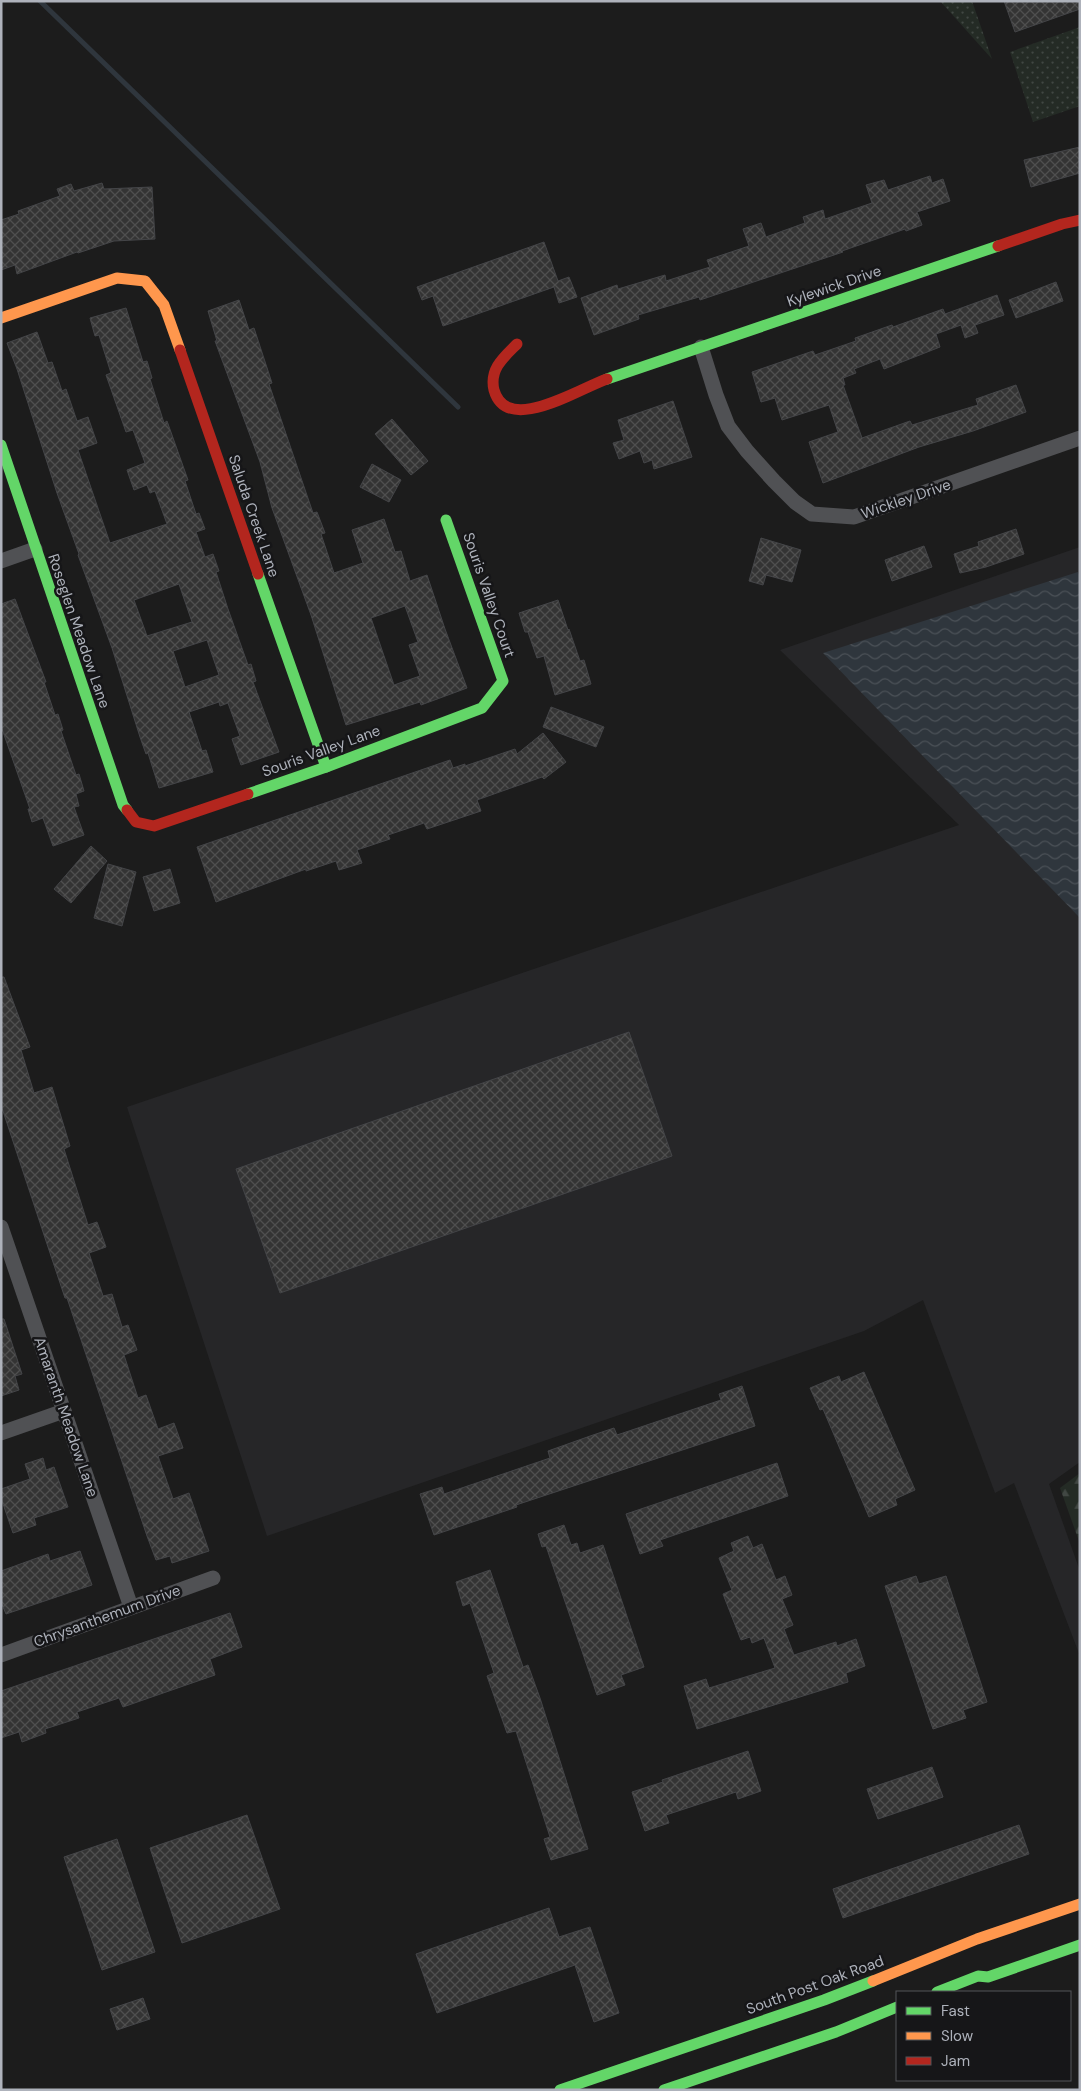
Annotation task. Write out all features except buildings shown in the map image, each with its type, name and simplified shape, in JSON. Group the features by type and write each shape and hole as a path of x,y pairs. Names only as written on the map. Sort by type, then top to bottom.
{"street":[{"name":"Kylewick Drive","path":"517,344 499,362 491,378 495,392 504,406 518,411 532,408 598,382 1062,224 1080,220"},
{"name":"Saluda Creek Lane","path":"1,318 117,278 145,281 164,305 326,767"},
{"name":"Wickley Drive","path":"701,347 728,426 746,452 795,502 812,514 854,517 1080,438"},
{"name":"Roseglen Meadow Lane","path":"1,445 123,804 136,822"},
{"name":"Souris Valley Court","path":"446,520 503,681"},
{"path":"1,560 35,549"},
{"name":"Souris Valley Lane","path":"136,822 154,826 326,767 482,708 503,681"},
{"name":"Amaranth Meadow Lane","path":"1,1227 131,1607"},
{"path":"1,1432 64,1411"},
{"name":"Chrysanthemum Drive","path":"1,1654 213,1578"},
{"name":"South Post Oak Road","path":"562,2089 825,2004 977,1939 1080,1904"},
{"path":"940,1991 978,1976 988,1977 1080,1945"},
{"path":"664,2090 835,2028 896,2008"}],"shaded area":[{"path":"1080,547 1080,1462 1049,1484 1080,1571 1080,1656 1014,1483 995,1493 923,1300 864,1331 267,1536 127,1107 959,825 780,650"}],"green space":[{"path":"940,1 972,1 992,59"},
{"path":"1080,27 1080,106 1033,122 1010,52"},
{"path":"1080,1473 1080,1544 1060,1488"}],"water":[{"path":"1078,572 1080,578 1080,918 823,653"}],"waterway":[{"path":"40,1 458,407"}],"traffic: fast":[{"path":"607,379 998,246"},
{"path":"1,445 123,805 127,810"},
{"path":"248,794 326,767 482,708 503,681 446,520"},
{"path":"258,574 326,767"},
{"path":"940,1991 978,1976 988,1977 1080,1945"},
{"path":"560,2090 824,2000 873,1981"},
{"path":"664,2090 836,2032 896,2007"}],"traffic: slow":[{"path":"1,318 117,278 145,281 164,305 180,350"},
{"path":"873,1981 977,1939 1080,1904"}],"traffic: jam":[{"path":"998,246 1062,224 1080,220"},
{"path":"517,344 499,364 493,383 494,390 501,403 513,409 528,409 545,405 607,379"},
{"path":"180,350 258,574"},
{"path":"127,810 136,822 154,826 248,794"}]}
